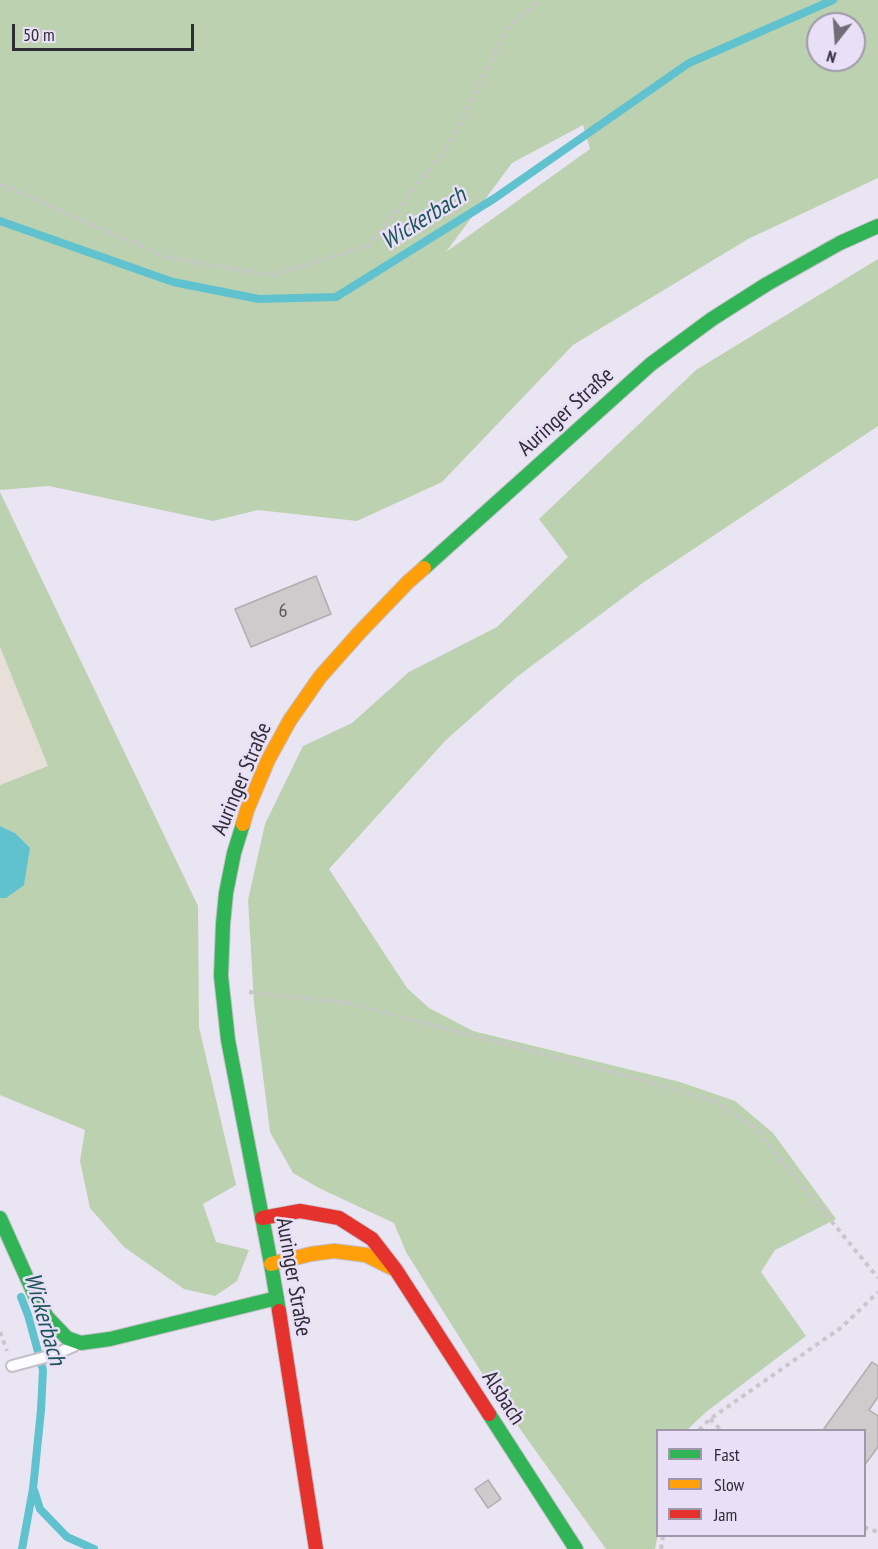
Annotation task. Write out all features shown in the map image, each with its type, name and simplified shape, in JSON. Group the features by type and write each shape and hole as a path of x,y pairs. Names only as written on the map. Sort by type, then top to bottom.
{"street":[{"name":"Auringer Straße","path":"316,1549 277,1298 228,1040 221,976 226,893 234,853 247,810 268,760 290,720 320,677 360,632 408,582 583,423 651,364 712,319 766,284 840,243 878,226"},
{"name":"Alsbach","path":"262,1218 300,1211 339,1218 372,1239 396,1270 576,1549"},
{"path":"0,1218 35,1296 47,1317 67,1338 81,1343 110,1339 277,1298"},
{"path":"271,1264 334,1251 366,1255 396,1270"}],"lane":[{"path":"12,1366 53,1355 81,1343"}],"path":[{"path":"0,184 168,258 272,275 369,246 448,147 507,28 540,0"},
{"path":"223,990 349,1003 657,1083 714,1101 756,1129 878,1278"},
{"path":"701,1429 710,1419 842,1327 878,1292"},
{"path":"710,1419 719,1429"}],"shaded area":[{"path":"0,647 48,766 0,785"}],"green space":[{"path":"0,0 878,0 878,178 748,239 573,345 442,482 357,521 258,510 213,521 49,486 0,490","holes":["583,125 590,149 446,252 512,163"]},
{"path":"878,259 878,426 644,582 518,676 446,740 329,869 407,988 429,1008 473,1031 680,1082 735,1101 773,1133 836,1219 775,1250 761,1272 806,1336 706,1412 688,1429 656,1429 657,1537 655,1549 606,1549 495,1394 406,1252 394,1223 321,1189 293,1173 270,1132 254,1003 248,900 265,824 303,746 352,723 409,672 497,627 568,557 539,519 696,370"},
{"path":"0,492 198,906 199,1027 236,1185 203,1204 216,1242 249,1250 237,1281 215,1296 184,1289 124,1247 90,1208 80,1161 85,1130 0,1095 0,898 6,898 15,833 0,826 0,785 48,766 0,647"}],"water":[{"path":"0,826 15,833 30,848 24,885 6,898 0,898"}],"building":[{"path":"316,576 331,614 251,647 235,609"},
{"path":"872,1362 878,1366 878,1397 869,1410 878,1416 878,1447 866,1463 866,1429 824,1429"},
{"path":"488,1480 501,1499 488,1508 475,1489"}],"waterway":[{"name":"Wickerbach","path":"0,221 173,282 259,299 336,297 495,198 689,63 833,0"},
{"name":"Wickerbach","path":"21,1297 43,1370 33,1489 22,1549"},
{"name":"Alsbach","path":"34,1490 40,1509 67,1537 94,1549"}],"traffic: fast":[{"path":"424,568 651,364 712,319 767,284 840,243 878,226"},
{"path":"243,824 234,853 226,893 221,976 228,1040 279,1311"},
{"path":"0,1218 35,1296 47,1317 67,1338 81,1343 110,1339 277,1298"},
{"path":"489,1414 576,1549"}],"traffic: slow":[{"path":"243,824 268,760 290,720 320,677 360,632 424,568"},
{"path":"271,1264 334,1251 366,1255 394,1269"}],"traffic: jam":[{"path":"262,1218 300,1211 339,1218 372,1239 396,1270 489,1414"},
{"path":"279,1311 316,1549"}]}
